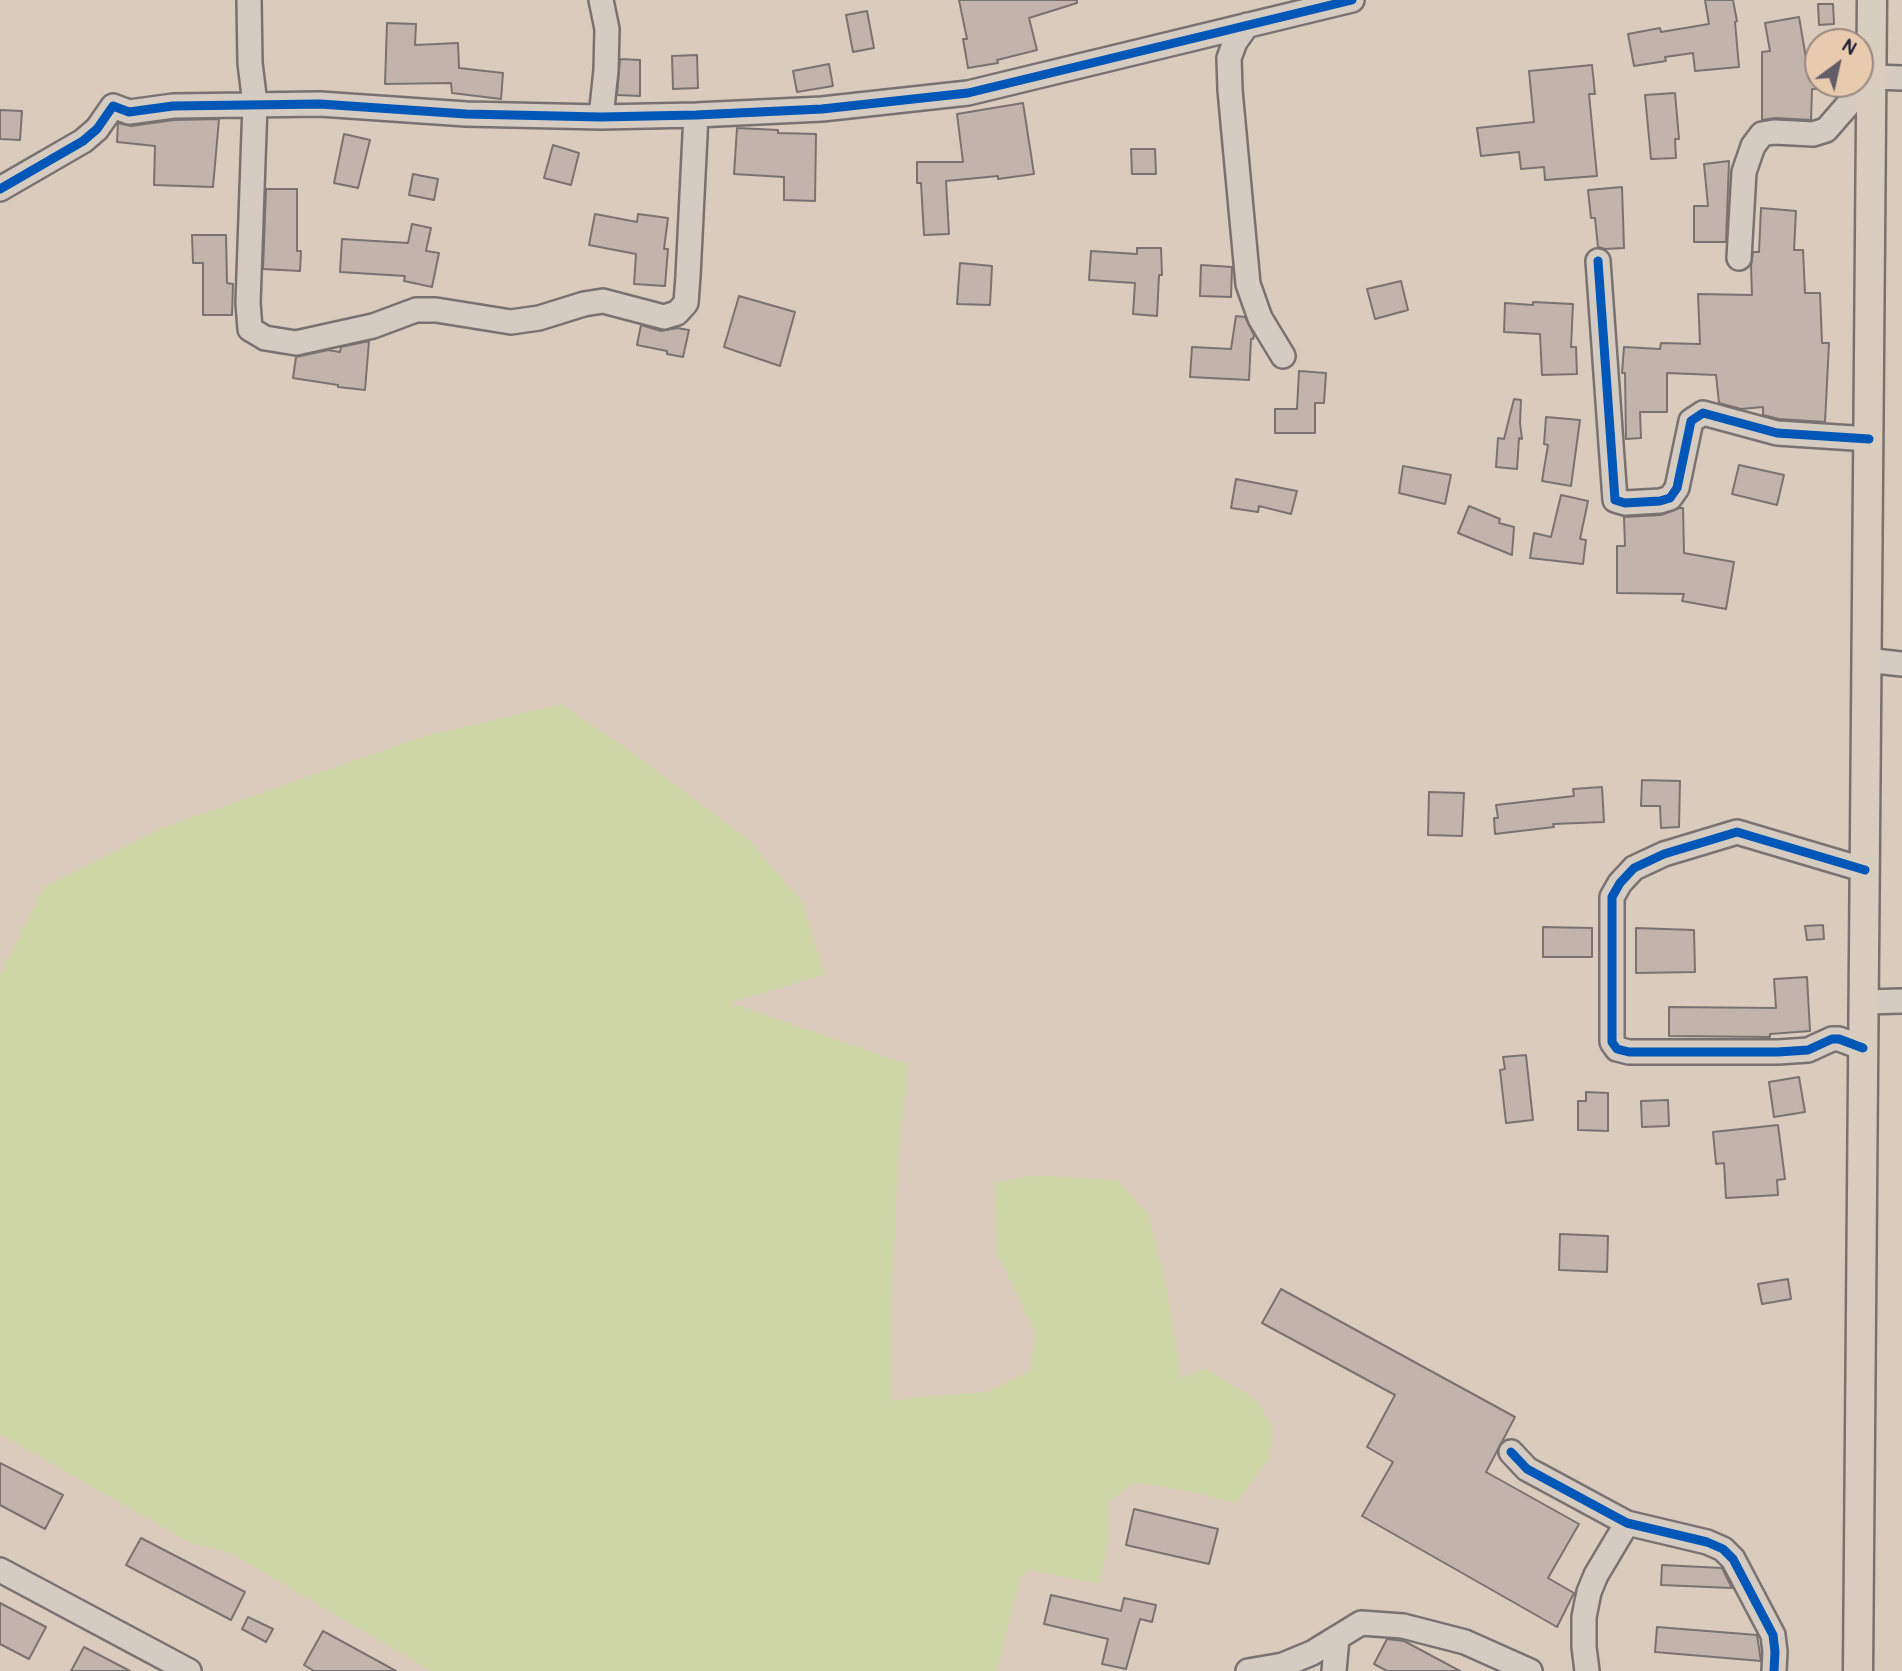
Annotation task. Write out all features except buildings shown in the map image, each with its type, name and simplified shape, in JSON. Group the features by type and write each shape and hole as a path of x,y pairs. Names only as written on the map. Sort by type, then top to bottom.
{"main road":[{"path":"1872,0 1872,28"},
{"path":"1858,1671 1872,98"}],"street":[{"path":"249,0 250,63 255,104 248,303 250,329 265,338 296,343 373,326 416,310 436,310 511,322 540,318 603,301 663,317 677,313 686,303 696,116"},
{"path":"601,0 607,29 601,117"},
{"path":"0,189 83,141 97,129 113,106 130,112 173,106 320,104 466,114 601,117 696,116 822,108 968,93 1352,0"},
{"path":"1247,25 1229,58 1248,284 1260,318 1283,356"},
{"path":"1874,78 1902,78"},
{"path":"1739,258 1744,172 1752,146 1762,134 1813,134 1826,130 1854,98"},
{"path":"1598,261 1615,500 1636,502 1670,498 1677,488 1692,421 1703,413 1777,433 1869,439"},
{"path":"1866,660 1902,664"},
{"path":"1863,1048 1832,1039 1808,1050 1778,1052 1629,1052 1617,1049 1612,1042 1612,897 1634,868 1664,854 1737,832 1865,870"},
{"path":"1864,1002 1902,1001"},
{"path":"1511,1452 1527,1469 1627,1523 1707,1542 1723,1549 1733,1559 1773,1635 1774,1671"},
{"path":"1587,1671 1584,1617 1589,1592 1627,1523"},
{"path":"0,1570 189,1671"},
{"path":"1248,1671 1283,1665 1312,1653 1361,1623 1404,1626 1465,1642 1530,1671"},
{"path":"1334,1671 1337,1638"}],"green space":[{"path":"561,704 640,758 748,839 802,902 825,974 730,1003 908,1064 898,1163 892,1304 892,1401 987,1392 1031,1370 1035,1333 997,1253 994,1183 1035,1175 1117,1180 1149,1215 1167,1289 1181,1379 1205,1368 1255,1399 1273,1427 1269,1459 1236,1503 1178,1489 1133,1483 1109,1501 1108,1543 1100,1584 1030,1570 1020,1577 997,1671 431,1671 232,1554 187,1541 0,1434 0,975 44,887 164,827 424,736"}],"cycle path":[{"path":"0,189 83,141 97,129 113,106 129,112 173,106 320,104 466,114 601,117 822,109 968,93 1352,0"},
{"path":"1598,261 1615,500 1625,503 1670,498 1677,488 1691,421 1703,413 1777,433 1869,439"},
{"path":"1863,1048 1832,1039 1808,1050 1778,1052 1629,1052 1617,1049 1612,1042 1612,897 1634,868 1664,854 1737,832 1865,870"},
{"path":"1511,1452 1527,1469 1627,1523 1707,1542 1723,1549 1733,1559 1773,1635 1774,1671"}]}
